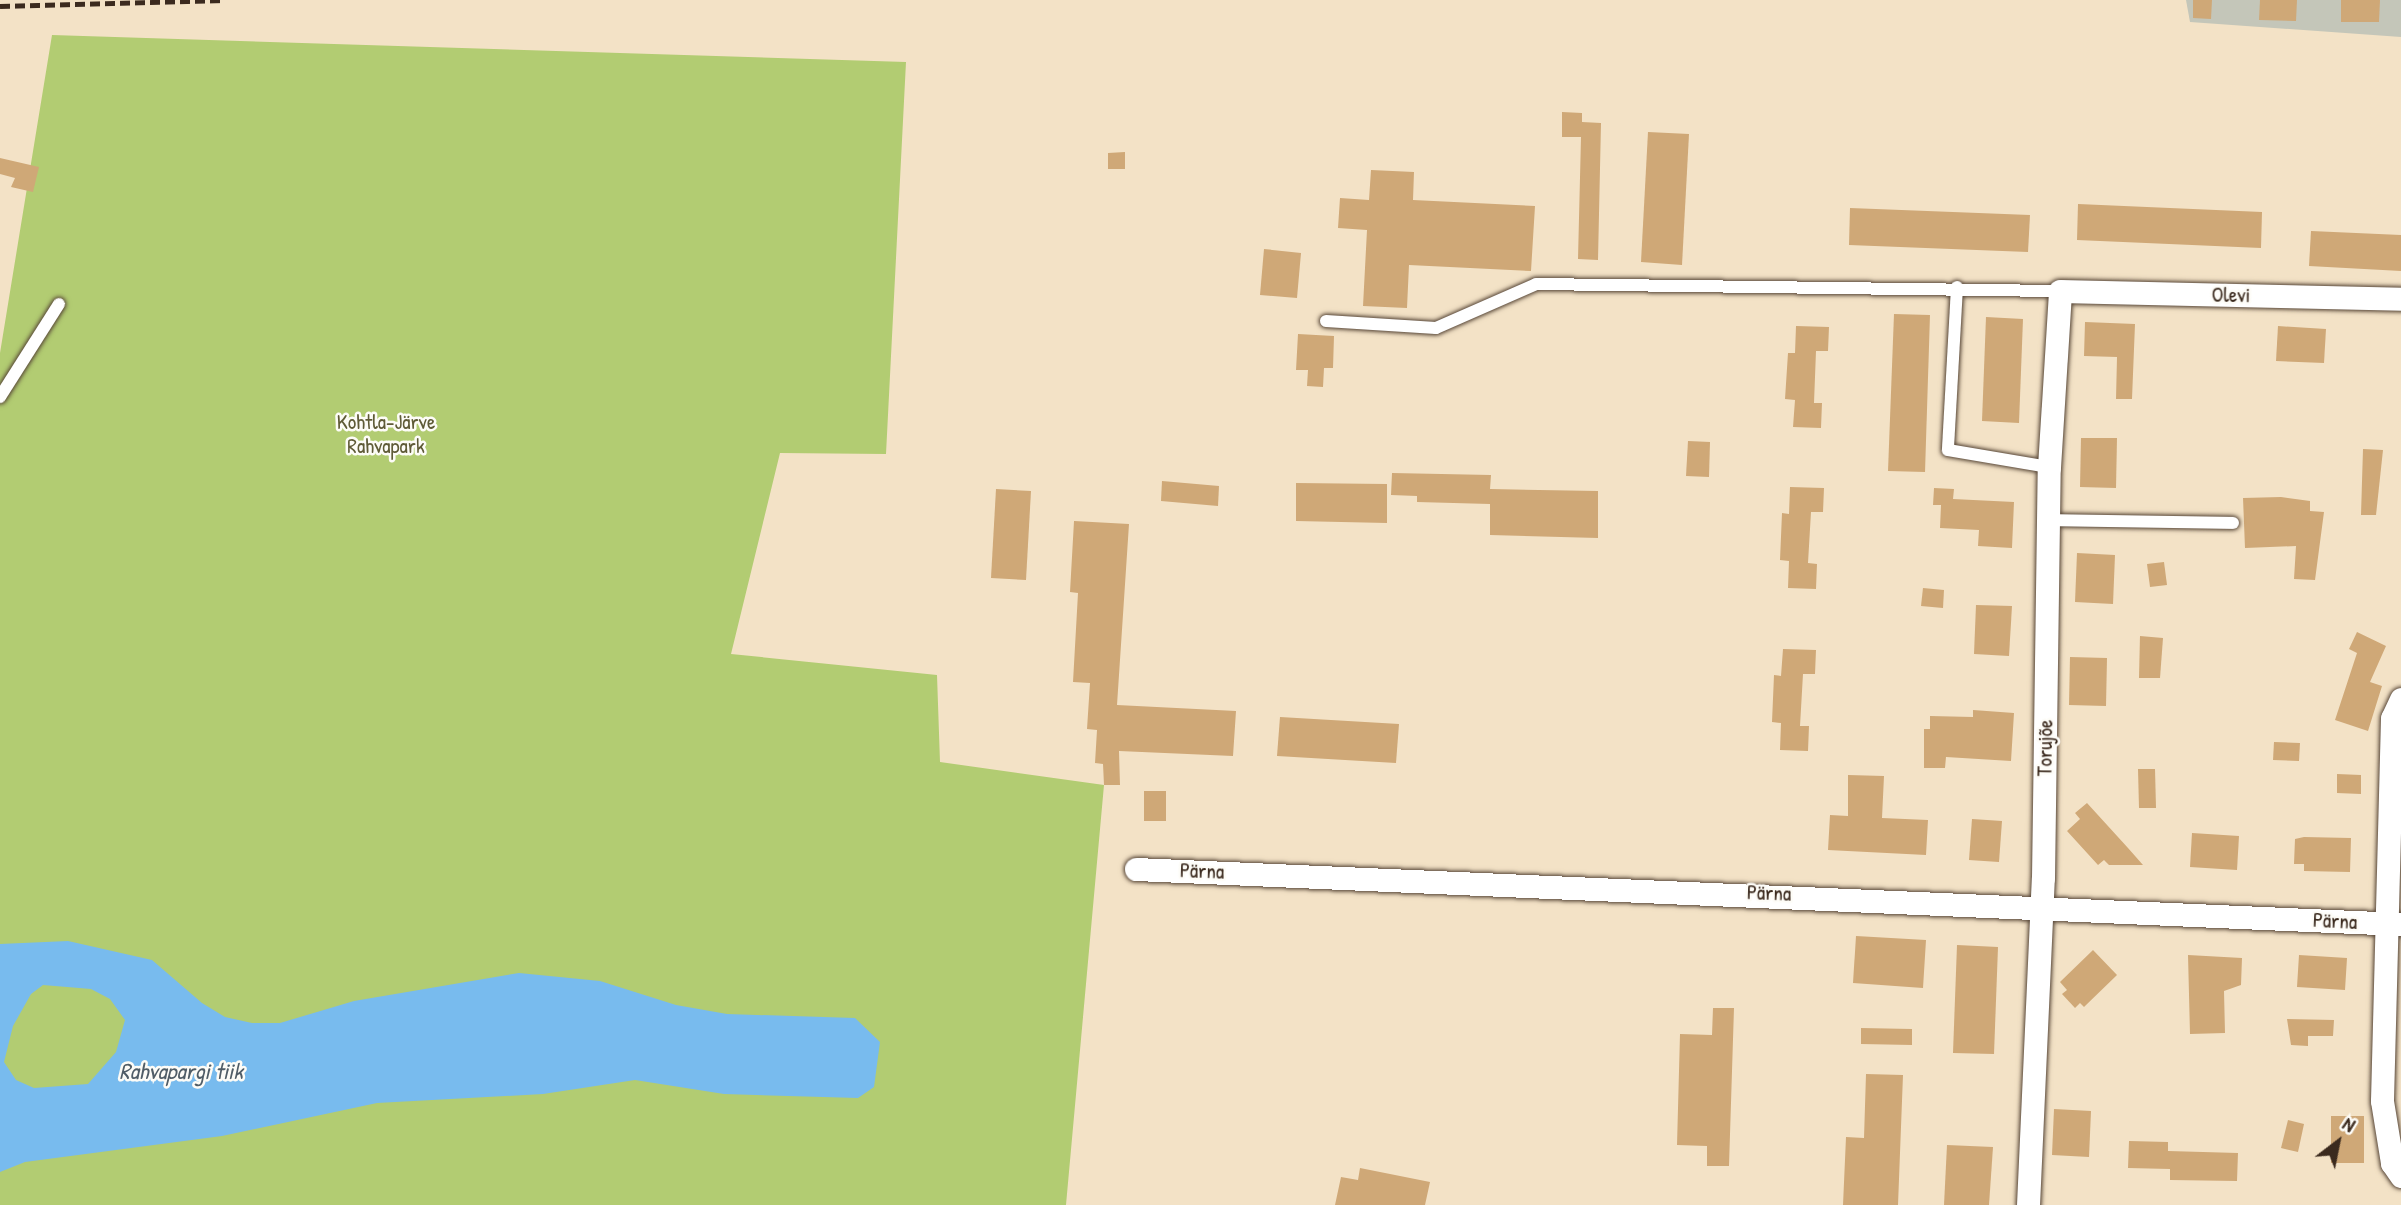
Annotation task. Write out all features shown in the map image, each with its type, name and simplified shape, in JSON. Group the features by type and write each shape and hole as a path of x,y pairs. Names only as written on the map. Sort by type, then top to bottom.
{"street":[{"name":"Olevi","path":"2060,291 2401,299"},
{"name":"Torujõe","path":"2028,1205 2041,906 2049,467 2060,291"},
{"path":"2401,699 2392,718 2394,923 2382,1101 2392,1163 2401,1176"},
{"name":"Pärna","path":"1136,869 2394,923"}],"lane":[{"path":"1326,321 1436,328 1536,284 1877,291 1957,287 2060,291"},
{"path":"1957,287 1948,450 2049,467"},
{"path":"0,397 59,304"},
{"path":"2048,520 2234,523"}],"shaded area":[{"path":"2186,0 2401,0 2401,37 2190,22"}],"green space":[{"name":"Kohtla-Järve Rahvapark","path":"52,35 906,62 886,454 780,453 731,654 937,675 940,762 1104,785 1066,1205 0,1205 0,353"}],"water":[{"name":"Rahvapargi tiik","path":"68,941 152,960 202,1003 225,1017 252,1023 280,1023 354,1001 519,973 600,981 676,1005 727,1014 855,1018 880,1042 874,1087 858,1098 724,1094 635,1080 543,1094 377,1103 222,1136 25,1162 0,1172 0,944","holes":["43,985 91,989 110,999 125,1020 116,1052 88,1084 34,1088 16,1080 4,1062 13,1026 31,994"]}],"building":[{"path":"2193,0 2212,0 2211,19 2193,18"},
{"path":"2260,0 2297,0 2296,21 2259,20"},
{"path":"2341,0 2380,0 2379,22 2341,22"},
{"path":"1562,112 1582,113 1582,122 1601,123 1598,260 1578,259 1581,137 1562,137"},
{"path":"1648,132 1689,134 1682,265 1641,262"},
{"path":"1125,152 1125,169 1108,169 1108,153"},
{"path":"0,158 39,167 33,192 11,187 15,178 0,174"},
{"path":"1371,170 1414,172 1413,200 1535,206 1531,271 1409,265 1407,308 1363,306 1367,230 1338,228 1340,198 1369,200"},
{"path":"2078,204 2262,212 2261,248 2077,240"},
{"path":"1850,208 2030,215 2028,252 1849,245"},
{"path":"2311,231 2401,235 2401,271 2309,266"},
{"path":"1264,249 1301,253 1297,298 1260,295"},
{"path":"1894,314 1930,315 1925,472 1888,471"},
{"path":"1986,317 2023,319 2019,423 1982,421"},
{"path":"2085,322 2135,324 2132,399 2116,399 2117,357 2084,356"},
{"path":"1796,326 1829,327 1828,351 1816,351 1814,403 1822,403 1821,428 1793,427 1795,400 1785,399 1788,353 1795,353"},
{"path":"2278,326 2326,329 2324,363 2276,361"},
{"path":"1298,334 1334,336 1333,368 1324,368 1323,387 1307,386 1308,370 1296,370"},
{"path":"2081,438 2117,438 2116,488 2080,487"},
{"path":"1688,441 1710,442 1709,477 1686,476"},
{"path":"2363,449 2383,450 2376,515 2361,515"},
{"path":"1392,473 1491,475 1490,489 1598,491 1598,538 1490,535 1490,504 1417,502 1417,496 1391,495"},
{"path":"1162,481 1219,486 1218,506 1161,501"},
{"path":"1296,483 1387,484 1387,523 1296,521"},
{"path":"1790,487 1824,488 1823,512 1811,512 1808,563 1817,564 1816,589 1788,588 1789,561 1780,560 1782,513 1789,514"},
{"path":"1934,488 1954,489 1953,499 2014,502 2012,548 1978,546 1979,530 1940,528 1941,505 1933,505"},
{"path":"996,489 1031,491 1026,580 991,578"},
{"path":"2281,497 2310,501 2310,511 2324,512 2315,580 2294,579 2296,546 2245,548 2243,498"},
{"path":"1074,521 1129,524 1117,705 1236,711 1233,756 1119,751 1120,785 1104,785 1103,764 1095,763 1097,730 1087,729 1090,683 1073,682 1078,593 1070,592"},
{"path":"2077,553 2115,555 2113,604 2075,602"},
{"path":"2164,562 2167,585 2150,587 2147,564"},
{"path":"1923,588 1944,590 1943,608 1921,606"},
{"path":"1976,605 2012,606 2009,656 1974,654"},
{"path":"2357,632 2386,646 2370,682 2382,686 2368,731 2335,720 2357,653 2349,649"},
{"path":"2140,636 2163,638 2160,678 2139,678"},
{"path":"1783,649 1816,650 1815,674 1803,674 1800,726 1809,726 1808,751 1780,750 1781,723 1772,722 1774,675 1781,676"},
{"path":"2070,657 2107,658 2106,706 2069,705"},
{"path":"1973,710 2014,713 2011,761 1946,757 1945,768 1924,768 1924,729 1930,729 1930,716 1973,717"},
{"path":"1280,717 1399,724 1396,763 1277,756"},
{"path":"2274,742 2300,743 2299,761 2273,760"},
{"path":"2138,769 2155,769 2156,808 2139,808"},
{"path":"2337,774 2361,775 2361,794 2337,793"},
{"path":"1848,775 1884,776 1882,818 1928,820 1926,855 1828,850 1830,815 1848,816"},
{"path":"1144,791 1166,791 1166,821 1144,821"},
{"path":"2087,803 2143,865 2109,865 2104,860 2098,865 2067,831 2080,819 2075,813"},
{"path":"1972,819 2002,821 1999,862 1969,860"},
{"path":"2192,833 2239,836 2237,870 2190,867"},
{"path":"2351,838 2350,872 2304,871 2304,864 2294,864 2295,839"},
{"path":"1856,936 1926,940 1923,988 1853,983"},
{"path":"1957,945 1998,947 1994,1054 1953,1053"},
{"path":"2093,950 2117,975 2084,1007 2080,1003 2075,1008 2062,994 2067,990 2060,982"},
{"path":"2188,955 2242,958 2241,985 2224,991 2225,1033 2190,1034"},
{"path":"2299,955 2347,958 2345,990 2297,987"},
{"path":"1713,1008 1734,1008 1729,1166 1707,1166 1707,1146 1677,1145 1680,1034 1712,1035"},
{"path":"2287,1019 2334,1020 2333,1036 2308,1036 2308,1046 2291,1045"},
{"path":"1861,1028 1912,1029 1912,1045 1861,1044"},
{"path":"1866,1074 1903,1075 1898,1205 1843,1205 1846,1137 1864,1138"},
{"path":"2054,1109 2091,1111 2089,1157 2052,1155"},
{"path":"2331,1116 2364,1116 2364,1163 2331,1163"},
{"path":"2288,1120 2304,1124 2298,1152 2281,1148"},
{"path":"2129,1141 2168,1142 2168,1151 2238,1153 2237,1181 2170,1180 2170,1169 2128,1168"},
{"path":"1947,1145 1993,1147 1989,1205 1944,1205"},
{"path":"1360,1168 1430,1182 1425,1205 1335,1205 1341,1177 1358,1180"}],"railway":[{"path":"0,6 225,0"}]}
